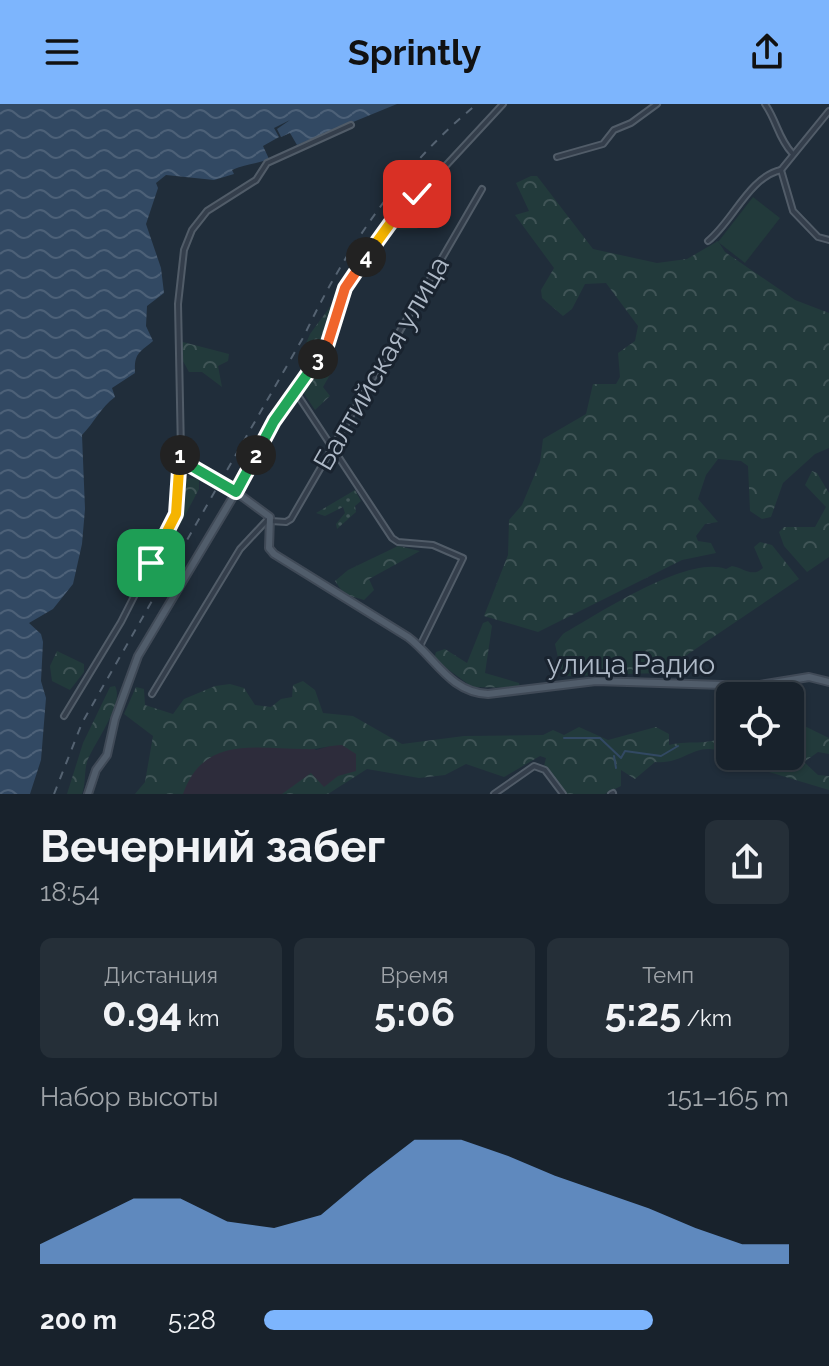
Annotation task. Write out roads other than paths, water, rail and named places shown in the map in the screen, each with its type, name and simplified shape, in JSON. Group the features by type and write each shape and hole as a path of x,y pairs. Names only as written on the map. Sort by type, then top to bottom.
{"main road":[{"path":"88,794 96,770 107,755 115,719 138,656 236,492 270,519"},
{"name":"улица Радио","path":"270,519 269,546 274,554 420,646 428,661 456,683 482,694 596,681 754,686 809,677 829,682"}],"street":[{"path":"181,452 191,466 236,492 274,421 326,349 345,288 374,244 405,204 503,104"},
{"path":"557,157 603,144 614,130 631,123 657,104"},
{"path":"765,104 777,120 782,143 792,153"},
{"path":"708,241 724,227 761,179 781,170 792,153 801,150 829,111"},
{"path":"64,716 111,640 176,514 181,452 176,325 184,250 192,230 207,211 256,180 267,163 351,125"},
{"path":"781,170 793,211 818,237 829,240"},
{"name":"Балтийская улица","path":"270,519 289,521 482,189"},
{"path":"295,391 392,538 398,542 433,545 461,557 461,566 420,646"},
{"path":"152,694 240,549 270,519"},
{"path":"494,794 536,766 545,770 563,794"}],"water":[{"path":"0,104 397,104 297,145 290,133 281,137 277,129 290,120 274,128 279,137 263,146 269,159 237,168 232,170 234,174 214,180 166,175 156,183 158,188 146,224 161,268 164,293 147,306 146,326 153,341 138,354 135,373 112,388 115,397 82,435 85,509 82,544 73,584 53,609 29,623 41,634 43,642 41,681 46,698 41,760 30,794 0,794"}],"waterway":[{"path":"564,738 600,738 621,758 625,751 661,756 678,746"},
{"path":"614,756 616,768"}],"railway":[{"path":"54,794 82,723 357,240 400,181 477,104"}]}
